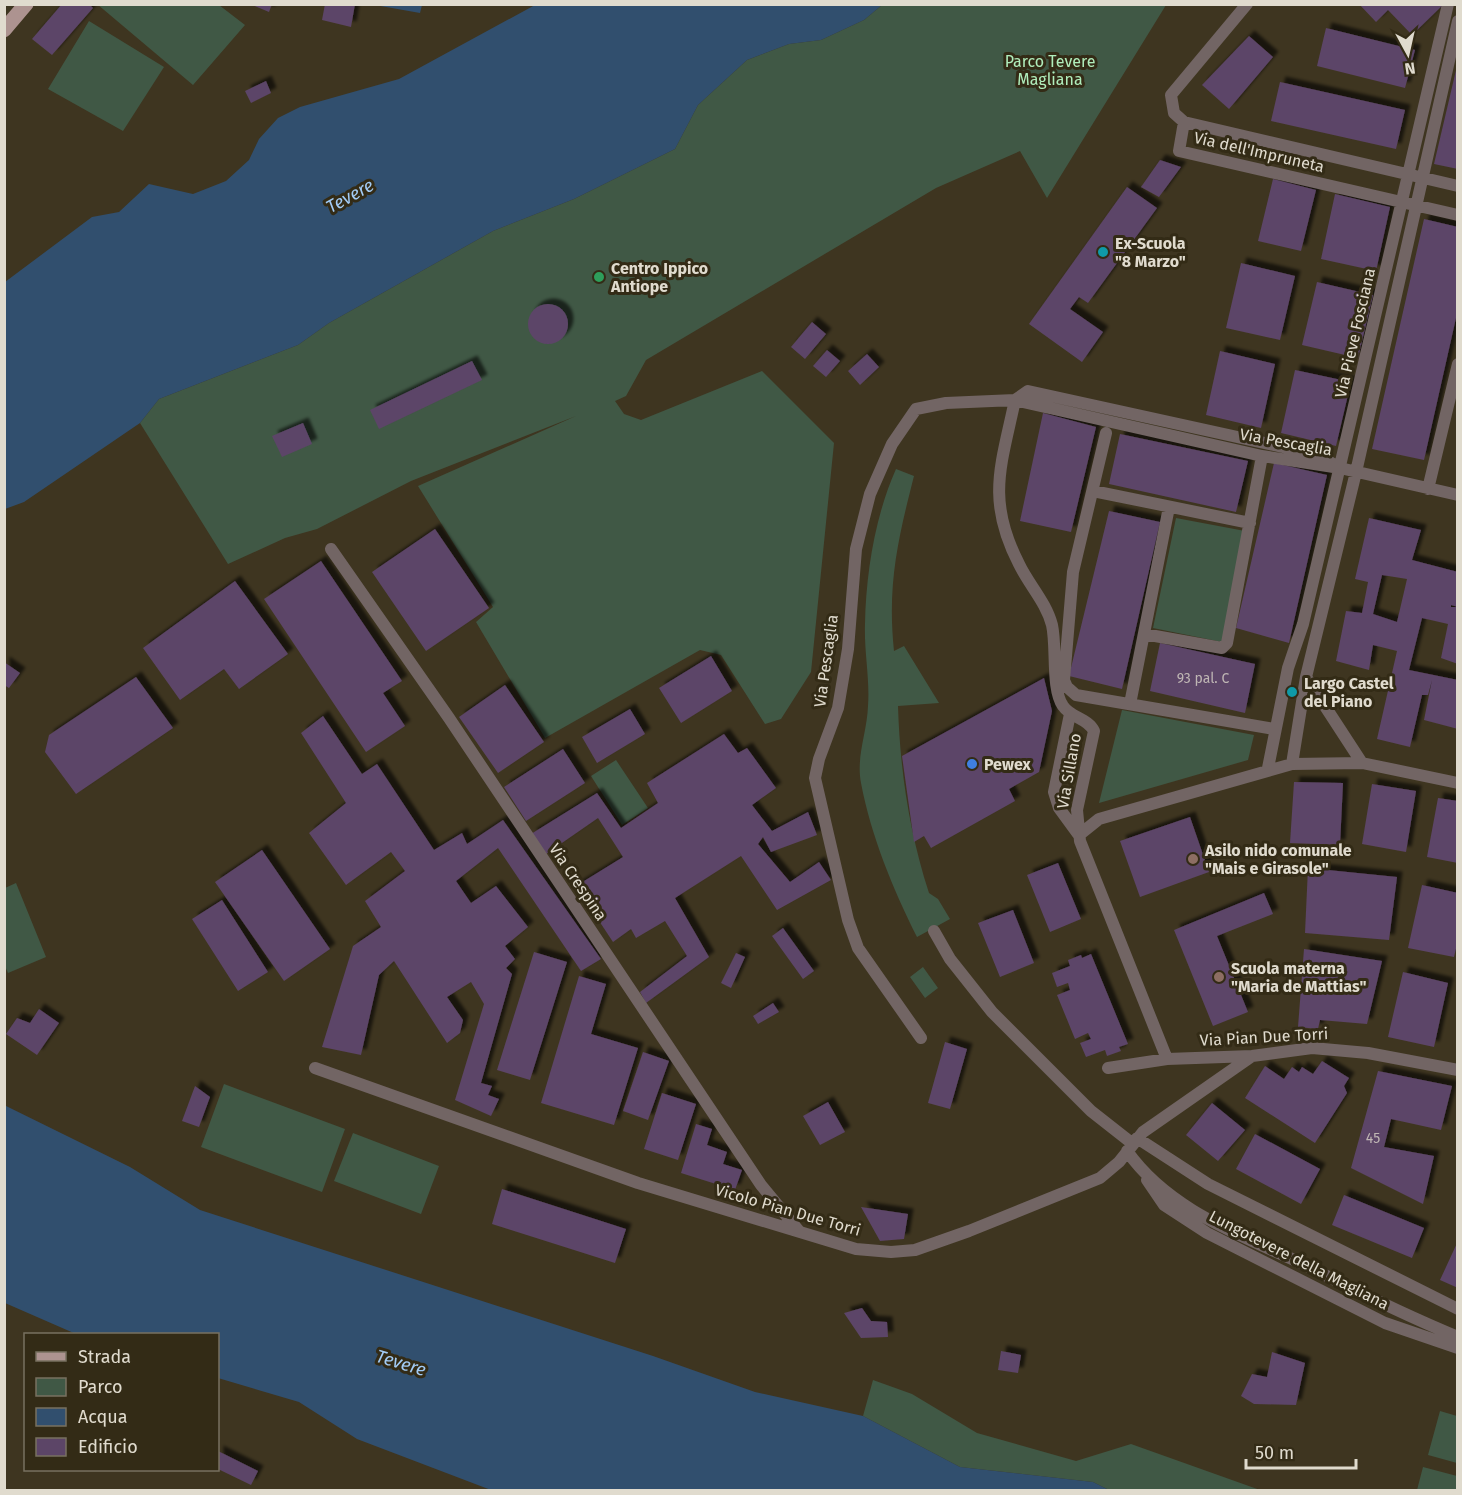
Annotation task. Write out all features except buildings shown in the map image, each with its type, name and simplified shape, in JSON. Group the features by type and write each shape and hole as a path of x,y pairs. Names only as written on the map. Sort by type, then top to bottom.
{"main road":[{"path":"4,30 26,4"}],"street":[{"path":"1184,122 1174,114 1171,95 1247,4"},
{"name":"Via Pieve Fosciana","path":"1274,729 1287,668 1303,624 1448,4"},
{"name":"Via Pieve Fosciana","path":"1306,677 1356,472 1458,21"},
{"name":"Via dell'Impruneta","path":"1458,186 1184,122 1179,151 1458,215"},
{"path":"1428,489 1458,364"},
{"name":"Via Pescaglia","path":"1015,400 1028,391 1319,455 1340,468"},
{"path":"1015,400 997,484 999,508 1012,552 1045,606 1051,623 1056,650 1057,684 1062,705 1070,714"},
{"name":"Via Pescaglia","path":"921,1038 867,962 854,939 819,799 815,772 832,727 843,684 856,549 870,494 892,444 920,407 1015,400 1262,456 1340,468 1458,495"},
{"path":"1106,433 1070,592 1064,680 1066,687 1076,694 1274,729 1268,768"},
{"path":"1144,634 1222,648 1230,632 1262,456"},
{"path":"1093,491 1250,523"},
{"path":"1130,704 1169,507"},
{"name":"Via Crespina","path":"331,549 449,718 761,1185 800,1232"},
{"path":"1306,677 1362,763"},
{"path":"1292,764 1306,677"},
{"name":"Via Sillano","path":"1079,835 1077,810 1094,731 1091,724 1070,714 1054,792 1059,808 1079,835 1167,1059"},
{"path":"1079,835 1099,819 1268,768 1292,764 1362,763 1458,783"},
{"name":"Lungotevere della Magliana","path":"934,932 950,959 992,1012 1091,1111 1132,1145 1458,1309"},
{"name":"Via Pian Due Torri","path":"1108,1068 1167,1059 1252,1056 1290,1049 1322,1048 1403,1058 1458,1070"},
{"name":"Vicolo Pian Due Torri","path":"315,1068 638,1183 856,1249 891,1252 915,1250 969,1231 1100,1178 1119,1162 1132,1145 1165,1114 1252,1056"},
{"name":"Lungotevere della Magliana","path":"1132,1145 1143,1174 1164,1204 1207,1233 1394,1327 1458,1348"},
{"name":"Lungotevere della Magliana","path":"1143,1174 1203,1217 1413,1319 1458,1337"}],"green space":[{"path":"97,4 219,5 245,25 193,85"},
{"name":"Parco Tevere Magliana","path":"882,5 1166,5 1047,198 1020,151 936,188 646,360 626,396 615,401 624,414 641,420 762,371 834,443 811,672 781,719 765,724 721,655 700,650 545,738 476,622 493,607 418,486 576,416 411,481 317,529 285,538 228,564 140,423 159,399 298,345 329,323 493,231 574,199 675,149 698,105 747,60 789,44 821,40 864,20"},
{"path":"89,21 164,67 123,131 48,89"},
{"path":"896,469 914,476 895,562 892,604 894,651 904,646 939,703 898,706 903,777 916,847 929,893 938,899 950,919 917,937 891,881 877,842 865,803 860,773 868,696 865,634 867,585 877,525"},
{"path":"1176,518 1245,531 1222,642 1153,628"},
{"path":"1122,710 1254,735 1248,760 1099,803"},
{"path":"616,760 648,808 622,825 591,776"},
{"path":"16,883 46,957 8,973 4,964 5,888"},
{"path":"923,967 938,988 925,998 910,977"},
{"path":"224,1084 345,1129 322,1192 201,1147"},
{"path":"353,1133 439,1166 421,1214 334,1181"},
{"path":"873,1380 912,1394 977,1433 1076,1461 1131,1444 1260,1490 1109,1490 1093,1482 960,1467 863,1416"},
{"path":"1440,1411 1457,1416 1457,1463 1428,1455"},
{"path":"1423,1467 1457,1476 1457,1490 1417,1490"}],"water":[{"path":"375,5 422,5 420,13"},
{"name":"Tevere","path":"535,5 882,5 864,20 821,40 789,44 747,60 698,105 675,149 574,199 493,231 329,323 298,345 159,399 140,423 24,502 5,509 5,282 92,217 119,212 149,184 193,194 226,181 249,160 259,139 278,118 300,107 399,79"},
{"name":"Tevere","path":"4,1105 130,1167 200,1210 653,1356 755,1392 863,1416 960,1467 1093,1482 1109,1490 491,1490 357,1439 299,1402 219,1378 219,1333 74,1333 5,1303"}],"place":[{"name":"Ex-Scuola \"8 Marzo\"","path":"1103,252"},
{"name":"Centro Ippico Antiope","path":"599,277"},
{"name":"Largo Castel del Piano","path":"1292,692"},
{"name":"Pewex","path":"972,764"},
{"name":"Asilo nido comunale \"Mais e Girasole\"","path":"1193,859"},
{"name":"Scuola materna \"Maria de Mattias\"","path":"1219,977"}]}
